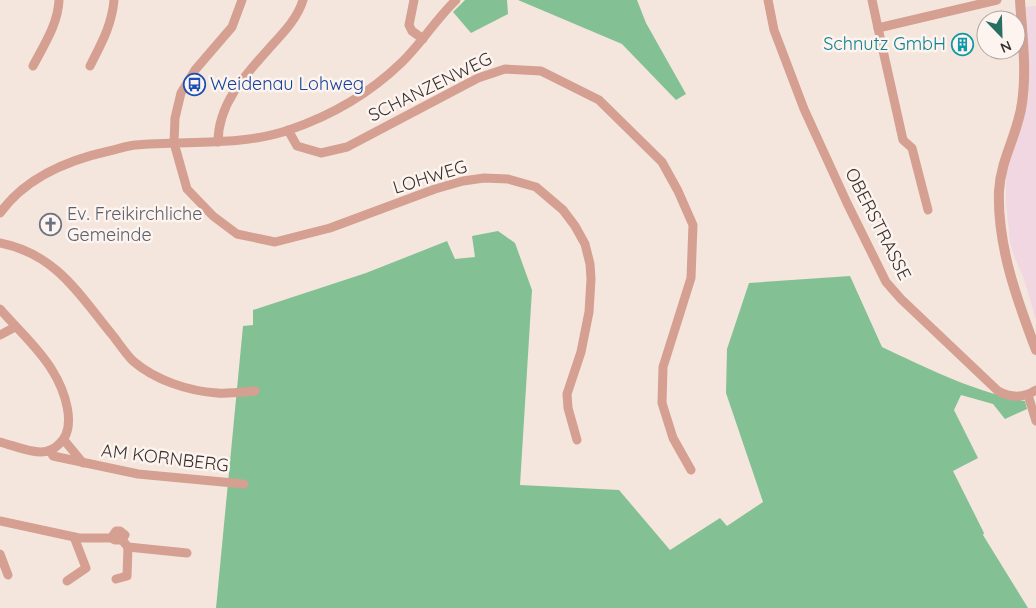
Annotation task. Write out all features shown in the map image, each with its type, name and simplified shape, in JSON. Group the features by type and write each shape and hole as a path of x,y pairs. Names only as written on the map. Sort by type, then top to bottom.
{"street":[{"path":"33,66 51,31 58,10 59,0"},
{"path":"90,66 107,33 113,16 114,0"},
{"name":"LOHWEG","path":"242,0 232,27 196,70 181,93 174,118 174,143 187,189 213,216 236,234 275,242 330,228 435,189 463,181 484,178 508,179 536,186 563,210 575,226 585,244 590,264 589,312 580,352 567,394 568,408 578,440"},
{"path":"218,142 218,131 224,109 238,85 286,30 300,10 303,0"},
{"path":"414,0 409,26 423,40"},
{"path":"0,213 26,187 61,165 91,155 133,145 252,139 288,130 352,101 401,63 456,0"},
{"name":"OBERSTRASSE","path":"768,0 774,30 804,109 886,282 907,305 998,392 1016,397 1032,393"},
{"path":"872,0 903,140 912,148 928,210"},
{"path":"878,28 997,0"},
{"path":"1020,0 1024,87 1019,118 1001,172 999,191 1000,218 1009,267 1036,350"},
{"name":"SCHANZENWEG","path":"288,130 296,146 321,153 347,147 478,78 505,69 541,71 600,100 662,162 678,191 693,225 691,278 663,368 662,403 673,438 691,470"},
{"path":"0,243 36,256 58,271 73,285 133,360 155,376 185,388 218,394 255,391"},
{"path":"0,309 34,346 60,386 69,417 64,440 50,450"},
{"path":"0,335 15,326"},
{"path":"1032,393 1036,421"},
{"name":"AM KORNBERG","path":"64,440 83,463"},
{"name":"AM KORNBERG","path":"0,442 41,452 50,450 54,456 138,474 244,484"},
{"path":"0,521 74,537 111,538 125,544 187,553"},
{"path":"67,581 86,568 74,537"},
{"path":"116,579 127,576 125,544"},
{"path":"0,554 8,575"}],"shaded area":[{"path":"1036,6 1036,320 1024,279 1010,242 1006,203 1006,176 1029,93 1026,10 1023,10 1023,7"}],"green space":[{"path":"465,0 507,0 508,14 471,33 453,12"},
{"path":"518,0 637,0 646,23 686,94 676,100 622,44"},
{"path":"498,231 515,243 532,290 520,485 619,490 670,550 720,518 727,526 763,502 726,393 727,349 749,283 850,276 882,347 970,386 1025,401 1027,409 1005,419 993,404 961,395 954,410 978,458 953,471 984,533 983,535 1028,608 216,608 243,326 253,325 253,310 366,273 447,241 455,259 475,257 472,236"}],"place":[{"name":"Schnutz GmbH","path":"962,44"},
{"name":"Weidenau Lohweg","path":"194,84"},
{"name":"Ev. Freikirchliche Gemeinde","path":"51,224"}]}
